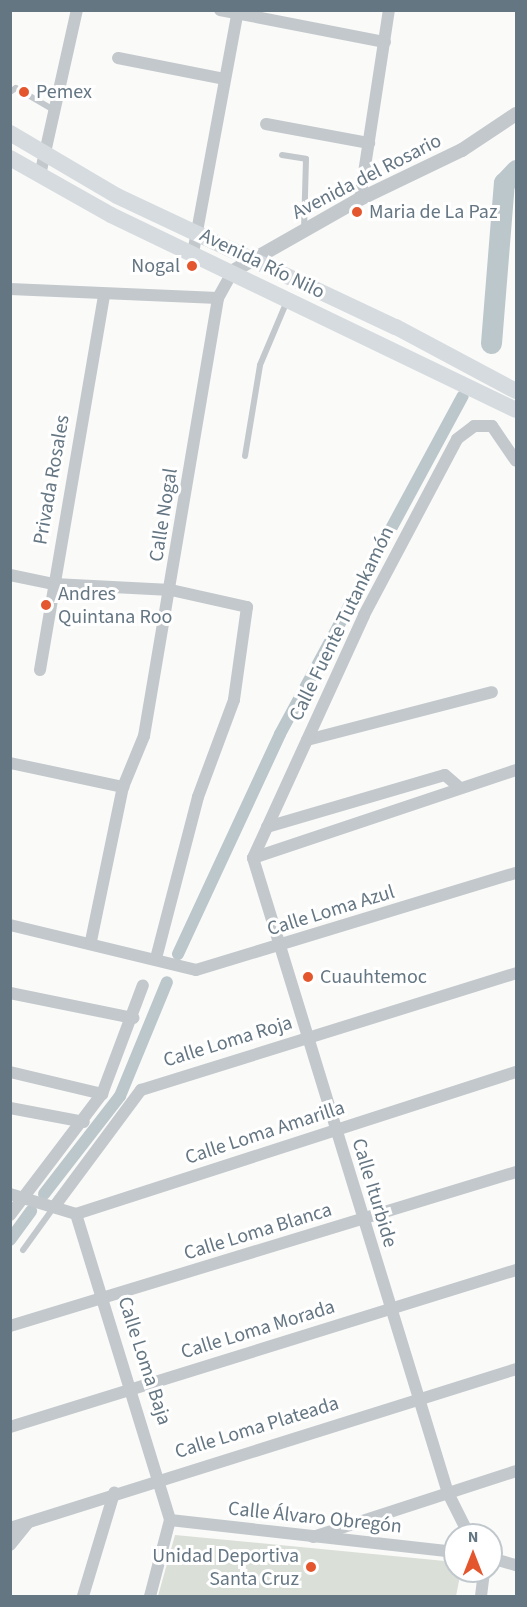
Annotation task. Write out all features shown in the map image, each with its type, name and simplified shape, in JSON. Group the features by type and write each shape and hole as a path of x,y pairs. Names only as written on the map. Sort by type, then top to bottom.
{"main road":[{"name":"Avenida Río Nilo","path":"10,133 44,154 248,260 396,327 516,391"},
{"name":"Avenida Río Nilo","path":"10,158 193,253 516,410"}],"street":[{"path":"40,175 77,10"},
{"path":"220,10 385,42"},
{"path":"360,199 389,10"},
{"path":"193,253 238,12"},
{"path":"118,58 224,79"},
{"name":"Avenida del Rosario","path":"233,272 248,260 360,199 462,150 516,114"},
{"path":"266,124 369,143"},
{"name":"Calle Nogal","path":"91,941 123,787 144,736 171,590 218,298 233,272"},
{"path":"10,289 104,296 218,298"},
{"name":"Privada Rosales","path":"40,670 104,296"},
{"name":"Calle Fuente Tutankamón","path":"253,858 306,740 457,439 483,424 499,430 516,462"},
{"path":"10,575 54,584 171,590 247,607 234,700 198,797 156,958"},
{"path":"306,740 492,692"},
{"path":"10,763 123,787"},
{"path":"253,858 459,787 516,770"},
{"path":"267,827 445,774 459,787"},
{"name":"Calle Iturbide","path":"253,858 281,948 305,1039 418,1399 448,1493 463,1523"},
{"name":"Calle Loma Azul","path":"10,925 91,941 156,958 177,969 196,970 281,948 516,873"},
{"name":"Calle Loma Roja","path":"54,1207 141,1090 516,973"},
{"path":"10,1215 84,1122 102,1094 133,1018 143,986"},
{"path":"10,993 133,1018"},
{"path":"10,1072 102,1094"},
{"name":"Calle Loma Amarilla","path":"76,1214 516,1072"},
{"path":"10,1108 84,1122"},
{"name":"Calle Loma Blanca","path":"10,1326 104,1300 516,1172"},
{"path":"10,1194 76,1214"},
{"name":"Calle Loma Baja","path":"76,1214 133,1389 170,1520"},
{"name":"Calle Loma Morada","path":"10,1427 516,1270"},
{"name":"Calle Loma Plateada","path":"10,1528 35,1516 516,1369"},
{"path":"309,1539 516,1471"},
{"path":"83,1596 114,1492"},
{"path":"10,1545 35,1516"},
{"path":"150,1596 170,1520"},
{"name":"Calle Álvaro Obregón","path":"170,1520 309,1539 443,1551"}],"lane":[{"path":"10,92 16,88 54,111"},
{"path":"282,154 306,159 304,230"},
{"path":"245,456 260,365 289,298"},
{"name":"Calle Loma Roja","path":"23,1250 54,1207"}],"shaded area":[{"name":"Unidad Deportiva Santa Cruz","path":"175,1535 443,1561 443,1583 459,1583 456,1596 158,1596"}],"waterway":[{"path":"491,343 504,183 516,170"},
{"path":"178,954 280,734 463,396"},
{"path":"44,1194 120,1096 167,982"},
{"path":"10,1240 31,1211"}],"place":[{"name":"Pemex","path":"24,92"},
{"name":"Maria de La Paz","path":"357,212"},
{"name":"Nogal","path":"192,266"},
{"name":"Andres Quintana Roo","path":"46,605"},
{"name":"Cuauhtemoc","path":"308,977"},
{"name":"Unidad Deportiva Santa Cruz","path":"311,1567"}]}
